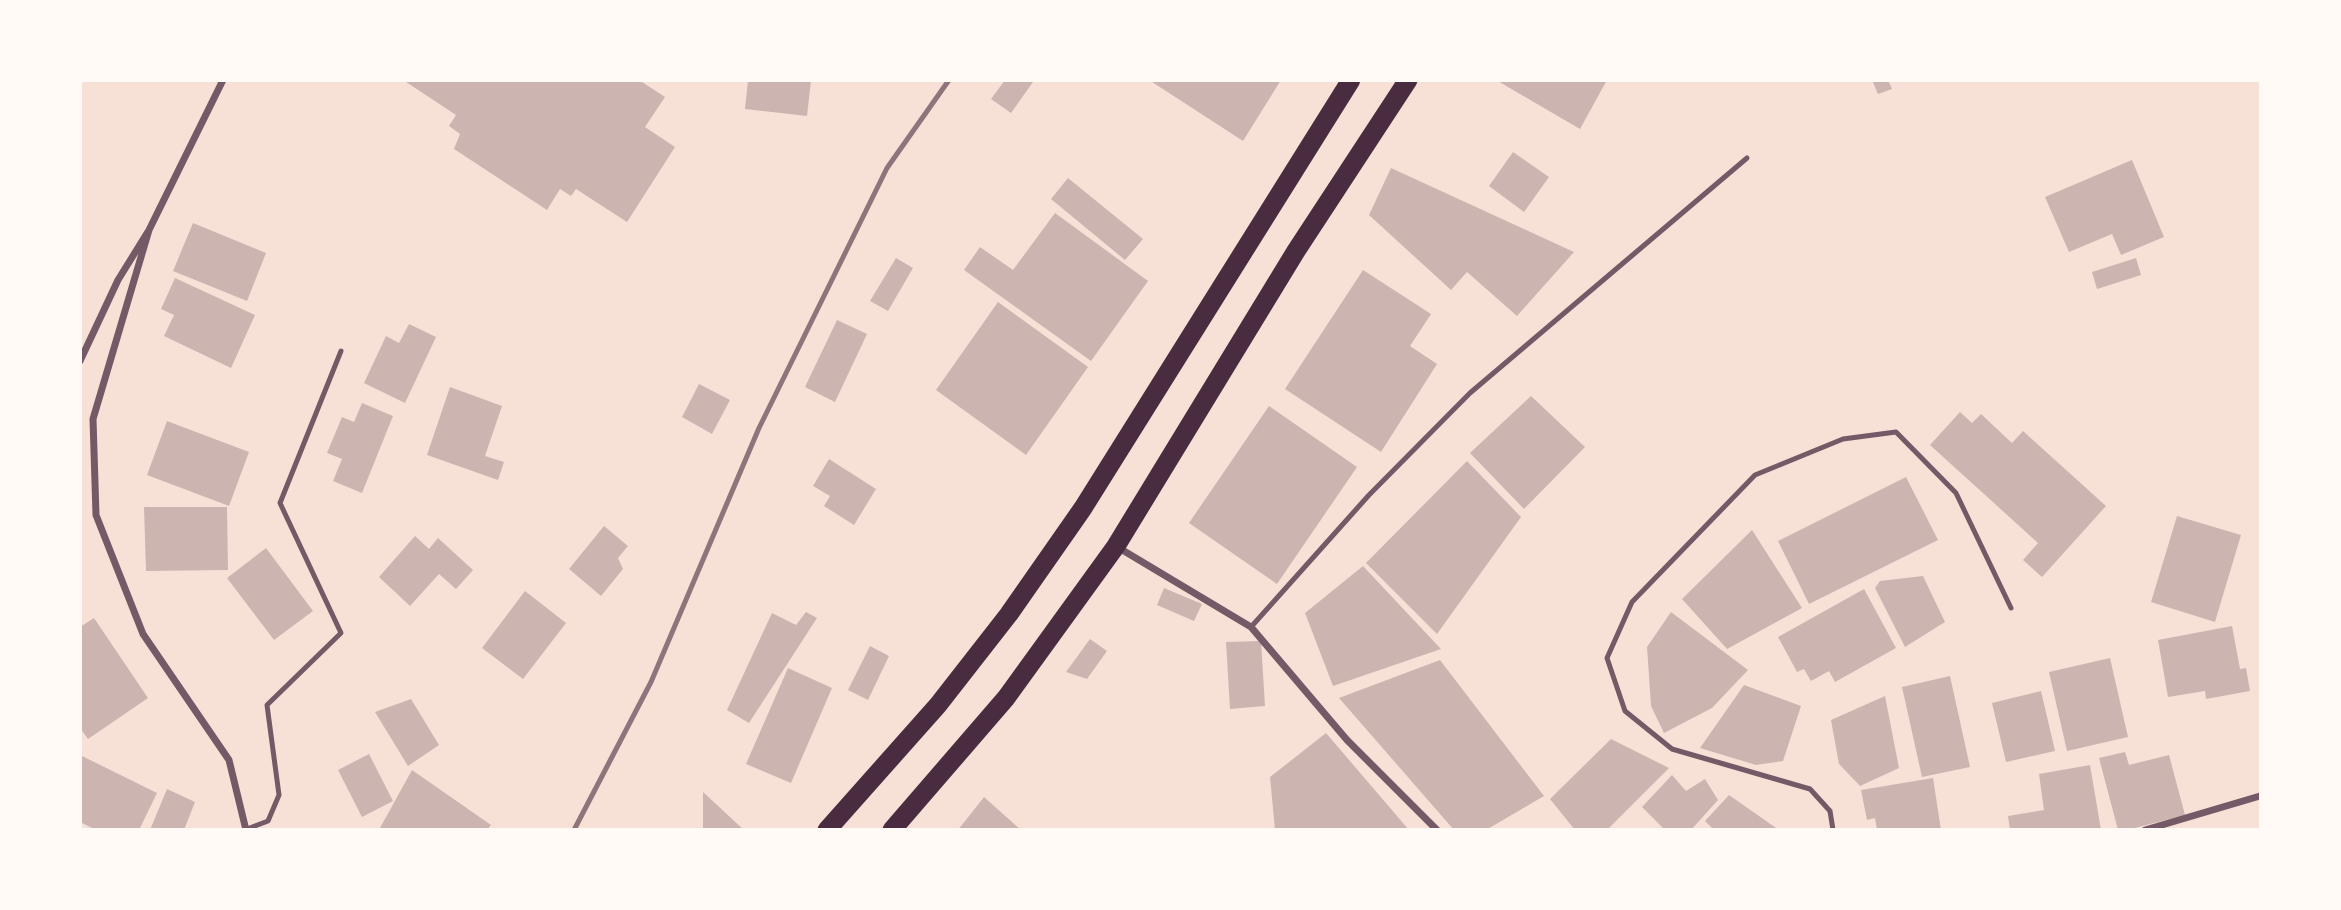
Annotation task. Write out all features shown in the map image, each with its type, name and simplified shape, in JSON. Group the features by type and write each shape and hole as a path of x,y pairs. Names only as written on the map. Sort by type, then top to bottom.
{"highway":[{"path":"827,830 938,705 1016,604 1083,508 1352,80"},
{"path":"892,830 1006,698 1116,546 1296,251 1408,80"}],"street":[{"path":"80,361 118,280 149,230 223,80"},
{"path":"149,230 93,419 96,515 143,634 229,760 246,829"},
{"path":"1116,546 1251,627 1347,740 1437,830"},
{"path":"2146,830 2260,796"}],"lane":[{"path":"1251,627 1369,495 1470,393 1747,158"},
{"path":"246,829 268,821 279,795 267,705 341,633 280,503 341,351"},
{"path":"1833,830 1830,811 1810,789 1672,749 1625,711 1607,658 1632,602 1755,475 1843,439 1896,432 1956,493 2011,608"}],"building":[{"path":"403,80 639,80 665,97 645,127 675,147 627,222 576,189 571,196 560,189 547,210 454,149 460,134 449,126 456,115"},
{"path":"748,80 811,80 807,116 745,109"},
{"path":"1005,80 1033,82 1011,113 991,99"},
{"path":"1149,80 1281,80 1243,141"},
{"path":"1496,80 1607,80 1580,129"},
{"path":"1872,80 1888,80 1892,89 1878,94"},
{"path":"1513,152 1549,177 1524,212 1489,186"},
{"path":"2132,160 2164,237 2121,255 2112,234 2069,252 2045,197"},
{"path":"1391,168 1574,252 1517,316 1467,272 1451,290 1369,215"},
{"path":"1068,178 1143,239 1125,260 1051,199"},
{"path":"1055,213 1148,281 1091,361 964,270 980,247 1013,270"},
{"path":"193,223 266,253 247,301 173,271"},
{"path":"896,258 913,268 888,311 870,301"},
{"path":"2136,258 2141,275 2097,289 2092,272"},
{"path":"1363,270 1431,314 1410,346 1437,364 1381,452 1285,389"},
{"path":"175,278 255,315 231,368 164,336 174,315 161,309"},
{"path":"998,302 1088,367 1026,455 936,390"},
{"path":"837,320 867,334 835,402 805,387"},
{"path":"409,324 436,337 405,403 364,383 386,336 399,343"},
{"path":"699,384 730,400 712,434 682,417"},
{"path":"450,387 502,406 485,456 504,462 498,480 427,455"},
{"path":"1531,396 1585,447 1524,509 1470,453"},
{"path":"362,403 393,416 362,493 333,481 342,459 327,453 342,417 354,422"},
{"path":"1269,406 1357,467 1277,584 1189,523"},
{"path":"1960,412 1972,423 1981,414 2012,443 2023,431 2106,506 2042,577 2023,560 2038,543 1930,445"},
{"path":"167,421 249,452 229,506 147,475"},
{"path":"829,459 876,489 854,525 824,506 830,496 813,486"},
{"path":"1467,461 1521,517 1437,634 1366,563"},
{"path":"1906,477 1938,540 1809,604 1778,541"},
{"path":"144,507 227,507 228,570 146,571"},
{"path":"2177,516 2241,535 2215,622 2151,602"},
{"path":"604,526 628,546 618,558 623,569 601,596 569,569"},
{"path":"1752,530 1802,608 1727,649 1682,599"},
{"path":"415,536 429,549 438,538 473,570 456,589 439,574 410,606 379,577"},
{"path":"266,548 313,611 274,640 227,578"},
{"path":"1363,566 1441,649 1333,686 1305,613"},
{"path":"1923,576 1945,622 1905,647 1875,588 1880,581"},
{"path":"1164,588 1202,604 1194,621 1157,605"},
{"path":"1864,589 1896,648 1835,682 1829,671 1811,681 1804,669 1797,672 1778,637"},
{"path":"525,591 566,623 523,679 482,648"},
{"path":"806,612 817,618 749,723 727,710 772,613 796,625"},
{"path":"1671,612 1748,670 1712,708 1664,733 1651,706 1647,647"},
{"path":"94,618 148,698 88,739 80,728 80,627"},
{"path":"2232,626 2240,669 2246,668 2250,691 2206,699 2205,691 2168,697 2158,640"},
{"path":"1090,639 1107,651 1087,679 1066,672"},
{"path":"1261,641 1265,706 1230,709 1226,642"},
{"path":"870,646 889,656 868,700 848,690"},
{"path":"2110,658 2128,737 2067,751 2049,672"},
{"path":"1440,660 1544,796 1486,830 1454,830 1339,698"},
{"path":"788,668 832,688 791,783 746,764"},
{"path":"1950,676 1970,767 1922,777 1902,687"},
{"path":"1744,685 1801,706 1783,761 1756,765 1700,748"},
{"path":"2041,691 2055,751 2006,762 1992,703"},
{"path":"1885,696 1899,768 1860,786 1839,764 1831,720"},
{"path":"411,699 439,745 408,766 375,712"},
{"path":"1326,733 1409,830 1275,830 1270,777"},
{"path":"1611,739 1669,768 1607,830 1575,830 1550,799"},
{"path":"2125,752 2129,765 2169,755 2185,815 2118,830 2099,758"},
{"path":"369,754 393,801 362,817 338,770"},
{"path":"80,755 157,793 139,830 96,830 80,822"},
{"path":"2090,765 2101,830 2010,830 2008,816 2044,810 2039,774"},
{"path":"412,770 491,825 487,830 380,828"},
{"path":"1672,775 1686,791 1705,779 1718,800 1691,830 1665,830 1642,807"},
{"path":"1933,778 1941,830 1877,830 1875,818 1867,820 1861,790"},
{"path":"167,789 195,802 184,830 150,830"},
{"path":"703,792 744,830 703,830"},
{"path":"1729,795 1779,830 1714,830 1705,821"},
{"path":"984,797 1021,830 958,830"}],"railway":[{"path":"574,830 651,682 759,428 887,168 949,80"}]}
